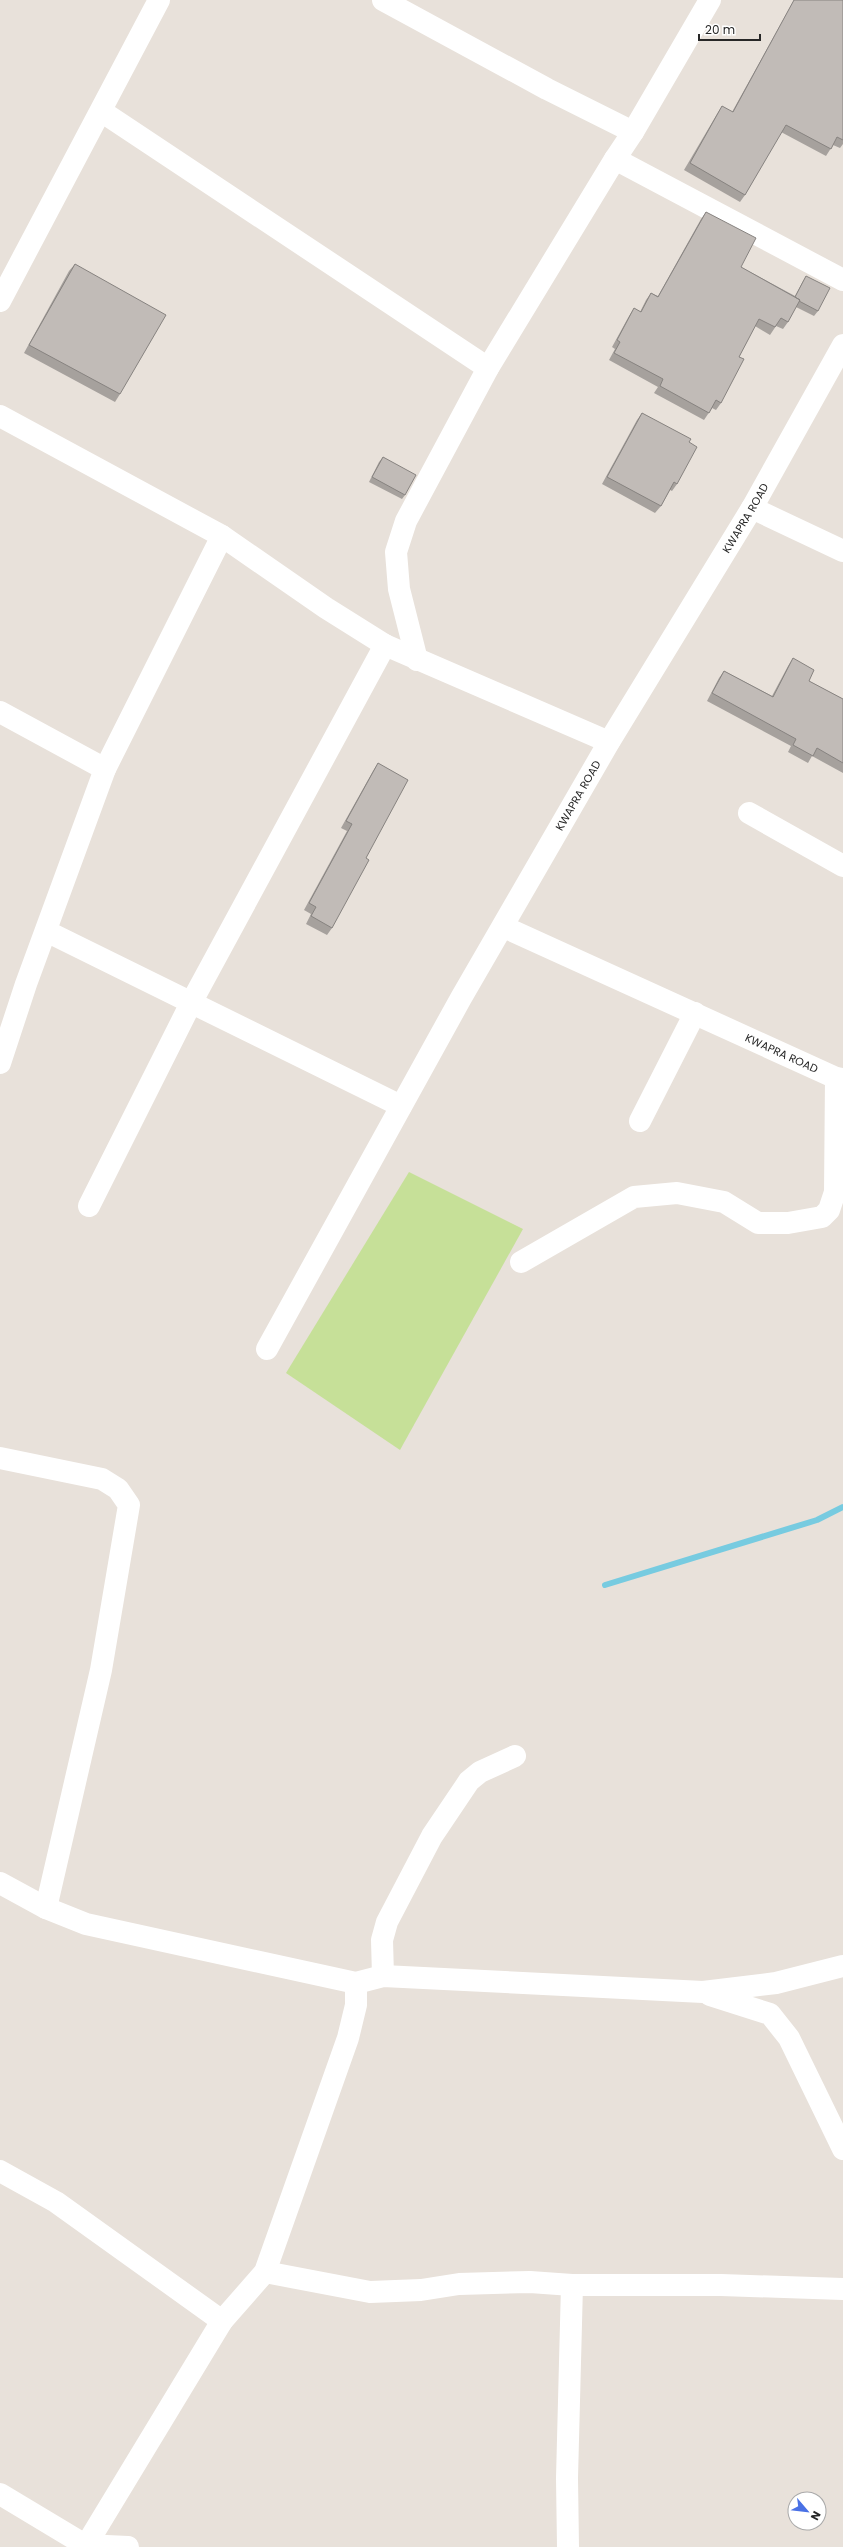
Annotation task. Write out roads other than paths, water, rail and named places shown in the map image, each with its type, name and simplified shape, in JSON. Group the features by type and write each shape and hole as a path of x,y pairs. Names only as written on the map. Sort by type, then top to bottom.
{"street":[{"path":"0,301 159,0"},
{"path":"383,0 547,89 633,132"},
{"path":"417,660 399,589 396,552 406,521 488,368 615,159 633,132 710,0"},
{"path":"101,111 488,368"},
{"path":"615,159 843,280"},
{"name":"KWAPRA ROAD","path":"839,1078 504,927 609,742 752,508 843,345"},
{"path":"0,416 222,536 326,608 385,645 609,742"},
{"path":"752,508 843,551"},
{"path":"0,1063 104,769 222,536"},
{"path":"89,1206 191,1003 385,645"},
{"path":"0,712 104,769"},
{"path":"749,813 843,866"},
{"path":"266,1349 401,1106 504,927"},
{"path":"46,931 401,1106"},
{"path":"640,1121 695,1013"},
{"path":"521,1262 634,1197 677,1192 724,1202 758,1223 788,1223 822,1217 829,1210 835,1192 839,1078"},
{"path":"0,1458 102,1479 118,1490 129,1505 101,1670 46,1908"},
{"path":"383,1976 382,1940 387,1922 432,1836 469,1781 480,1772 515,1756"},
{"path":"0,1883 46,1908 86,1924 356,1983 383,1976 703,1992 776,1983 843,1966"},
{"path":"85,2546 222,2321 264,2272 348,2038 356,2005 356,1983"},
{"path":"703,1992 770,2014 789,2038 843,2149"},
{"path":"0,2171 56,2202 222,2321"},
{"path":"264,2272 370,2292 421,2290 459,2284 530,2282 572,2285 843,2289"},
{"path":"568,2547 567,2478 572,2285"},
{"path":"0,2494 85,2546 128,2547"}],"waterway":[{"path":"605,1585 817,1520 843,1507"}]}
